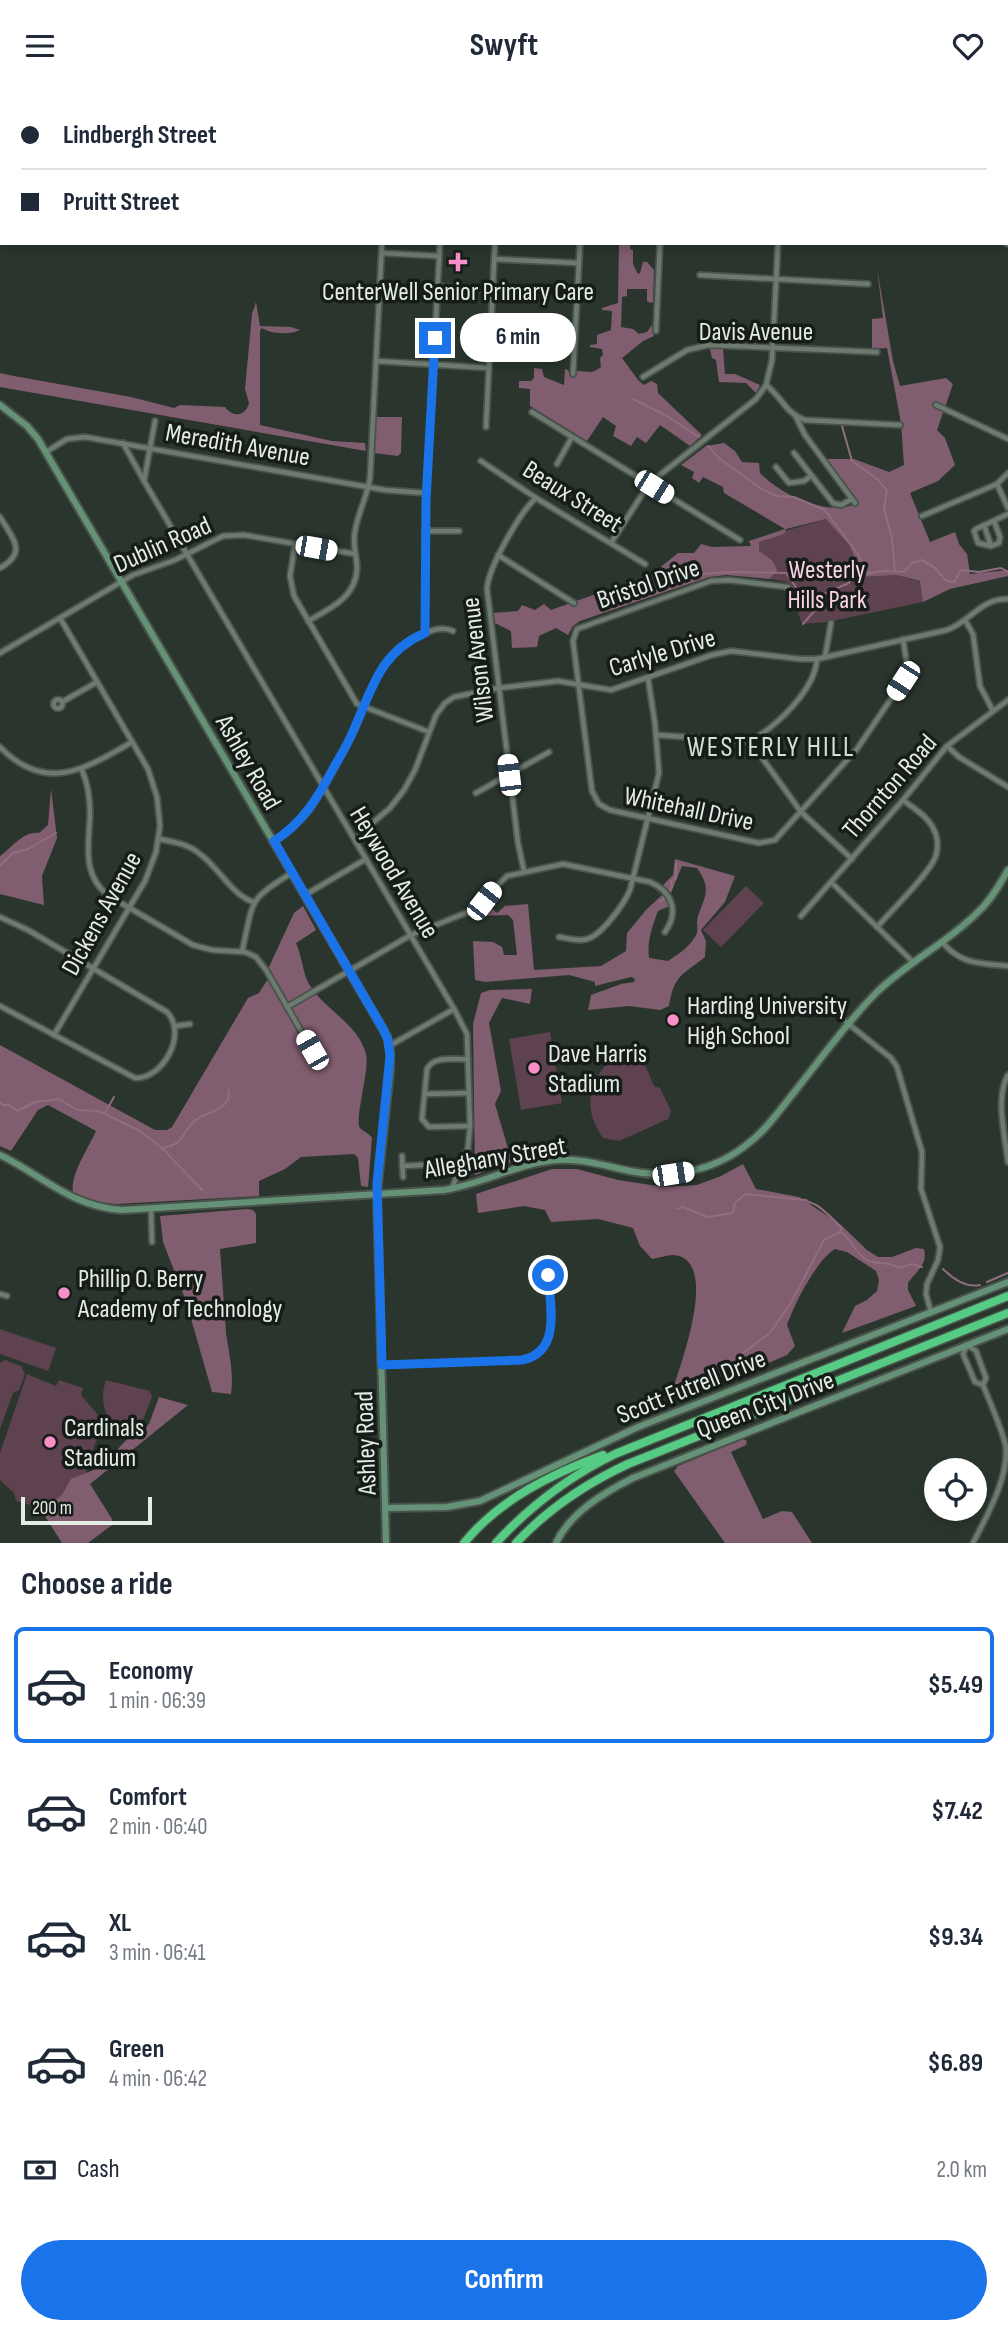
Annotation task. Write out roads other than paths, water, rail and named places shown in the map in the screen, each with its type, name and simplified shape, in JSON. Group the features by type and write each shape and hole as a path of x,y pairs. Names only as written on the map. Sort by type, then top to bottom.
{"highway":[{"path":"464,1543 488,1517 523,1492 586,1461 636,1444 1008,1296"},
{"path":"519,1541 580,1490 628,1464 1008,1313"},
{"path":"496,1543 531,1509 562,1485 636,1444"}],"street":[{"path":"308,621 338,604 346,596 354,583 356,573 355,530 369,487 382,245"},
{"path":"425,633 426,493 440,245"},
{"path":"486,428 495,245"},
{"path":"573,374 580,245"},
{"path":"656,331 660,245"},
{"path":"611,544 650,484 755,399 766,385 773,348 778,245"},
{"path":"382,253 439,256"},
{"path":"494,259 578,263"},
{"path":"700,275 868,284"},
{"path":"438,286 494,290"},
{"name":"Davis Avenue","path":"643,377 676,356 698,347 714,345 877,352"},
{"path":"376,361 489,368"},
{"path":"766,385 795,416 810,442 853,501 834,504 794,453"},
{"name":"Ashley Road","path":"0,405 27,426 46,452 383,1029 389,1046 390,1071 377,1194 386,1543"},
{"path":"936,405 1008,439"},
{"path":"532,412 740,540"},
{"path":"795,416 813,421 900,425"},
{"path":"144,481 155,421"},
{"name":"Meredith Avenue","path":"46,452 67,439 77,437 369,487 426,493"},
{"path":"557,464 572,437"},
{"name":"Heywood Avenue","path":"123,443 467,1034 470,1126 468,1148 452,1188"},
{"name":"Beaux Street","path":"481,461 645,564"},
{"path":"776,467 789,483 804,481 811,476"},
{"path":"922,516 998,484 1008,473"},
{"path":"998,484 1008,508"},
{"name":"Wilson Avenue","path":"524,871 509,775 487,589 489,574 498,555 536,498"},
{"path":"994,521 1000,541 991,546 978,543 974,531 984,525 1008,514"},
{"path":"0,517 17,551 13,559 0,568"},
{"path":"984,525 991,546"},
{"path":"425,531 459,531"},
{"name":"Dublin Road","path":"0,653 121,582 187,554 215,538 232,535 355,554"},
{"path":"295,544 291,584 294,596 351,696 363,708 429,732"},
{"path":"498,555 574,603"},
{"name":"Bristol Drive","path":"578,683 573,641 575,632 581,627 716,580 788,587"},
{"name":"Carlyle Drive","path":"355,843 362,832 390,808 404,790 415,770 436,715 451,699 461,695 558,681 611,690 731,651 817,659 947,630 984,604 1008,599"},
{"name":"Dickens Avenue","path":"54,1035 148,874 159,839 160,819 157,797 148,769 60,618"},
{"path":"965,619 973,634 980,686 993,711"},
{"path":"825,657 831,622"},
{"path":"274,841 301,820 323,787 352,735 372,684 384,665 405,645 425,633 441,628 453,631"},
{"name":"Whitehall Drive","path":"578,683 593,796 604,808 764,844 778,838 857,749 903,681 906,664 903,639"},
{"path":"656,735 750,741 800,698 810,683 817,659"},
{"path":"559,937 579,940 596,935 627,897 634,878 659,773 648,678"},
{"path":"62,702 96,682"},
{"name":"Thornton Road","path":"801,916 947,746 1008,700"},
{"path":"750,741 801,812 852,859"},
{"path":"0,747 20,763 36,771 58,772 82,770 132,742"},
{"path":"947,746 959,757 1008,787"},
{"path":"476,793 549,752"},
{"path":"82,770 90,804 89,868 94,881 103,892 193,945 251,954 260,961 312,1050"},
{"path":"877,926 929,868 936,855 937,839 932,826 924,816 903,800"},
{"path":"159,839 179,843 197,852 240,896 253,902"},
{"path":"305,895 366,859"},
{"path":"287,1007 411,935 474,910 503,879 524,871 563,864 655,884 669,895 672,903 673,915 665,932"},
{"name":"Alleghany Street","path":"0,1155 83,1203 110,1209 151,1209 452,1188 557,1160 579,1160 660,1175 692,1171 715,1164 742,1149 763,1131 849,1023 879,991 981,910 1008,870"},
{"path":"242,951 253,902 268,887 292,873"},
{"path":"831,882 913,962"},
{"path":"0,917 28,930 167,1012 176,1026 174,1043 159,1068 149,1076 130,1077 0,1006"},
{"path":"941,941 955,955 966,961 1008,966"},
{"path":"389,1046 454,1009"},
{"path":"841,1018 891,1058 897,1067 922,1152 921,1189 940,1247 938,1260 926,1284 931,1312"},
{"path":"176,1026 190,1024"},
{"path":"468,1059 436,1060 430,1063 427,1069 422,1119 425,1125 432,1127 470,1126"},
{"path":"1008,1075 1001,1095 1008,1161"},
{"path":"424,1094 469,1093"},
{"path":"402,1156 403,1177"},
{"path":"402,1166 461,1163"},
{"path":"459,1171 467,1186"},
{"path":"151,1209 152,1242"},
{"path":"382,1365 522,1360 535,1356 546,1346 551,1331 548,1275"},
{"name":"Scott Futrell Drive","path":"386,1508 447,1507 480,1501 638,1427 1008,1282"},
{"path":"0,1294 7,1296"},
{"name":"Queen City Drive","path":"556,1543 560,1533 579,1513 597,1498 633,1478 1008,1329"},
{"path":"972,1543 1000,1487 1006,1468 1005,1445 983,1385 986,1378 975,1351 967,1345 963,1354 975,1382 983,1385"}],"waterway":[{"path":"633,399 667,416 699,437"},
{"path":"842,426 852,461 876,478 887,490 884,509 892,538 895,571"},
{"path":"708,446 720,459 760,488 776,496 794,497 825,510 860,557 869,574"},
{"path":"644,596 688,581 697,574 786,573 800,593 819,596 849,583 855,575 884,571 904,572 912,563 921,560 950,582 954,582 961,570 979,572 1001,568 1008,572"},
{"path":"803,624 817,608 819,597"},
{"path":"0,866 13,853 28,849 56,833"},
{"path":"670,890 671,881 676,878 676,863"},
{"path":"660,902 665,897"},
{"path":"163,1148 180,1140 197,1119 224,1104 229,1090"},
{"path":"105,1113 114,1097"},
{"path":"0,1102 18,1111 35,1102 59,1099 77,1110 105,1114 140,1131 162,1148 202,1190"},
{"path":"677,1209 683,1207 708,1217 733,1213 735,1203 745,1194 806,1200 819,1207 837,1223 842,1228 840,1231 867,1260 899,1268 912,1264 922,1267"},
{"path":"727,1382 739,1356 770,1333 792,1301 824,1240 840,1232"},
{"path":"943,1269 965,1284 980,1285"},
{"path":"987,1282 1008,1273"}],"place":[{"name":"CenterWell Senior Primary Care","path":"458,262"},
{"name":"Harding University High School","path":"673,1020"},
{"name":"Dave Harris Stadium","path":"534,1068"},
{"name":"Phillip O. Berry Academy of Technology","path":"64,1293"},
{"name":"Cardinals Stadium","path":"50,1442"}],"district":[{"name":"WESTERLY HILL","path":"771,746"}],"park label":[{"name":"Westerly Hills Park","path":"827,584"}]}
